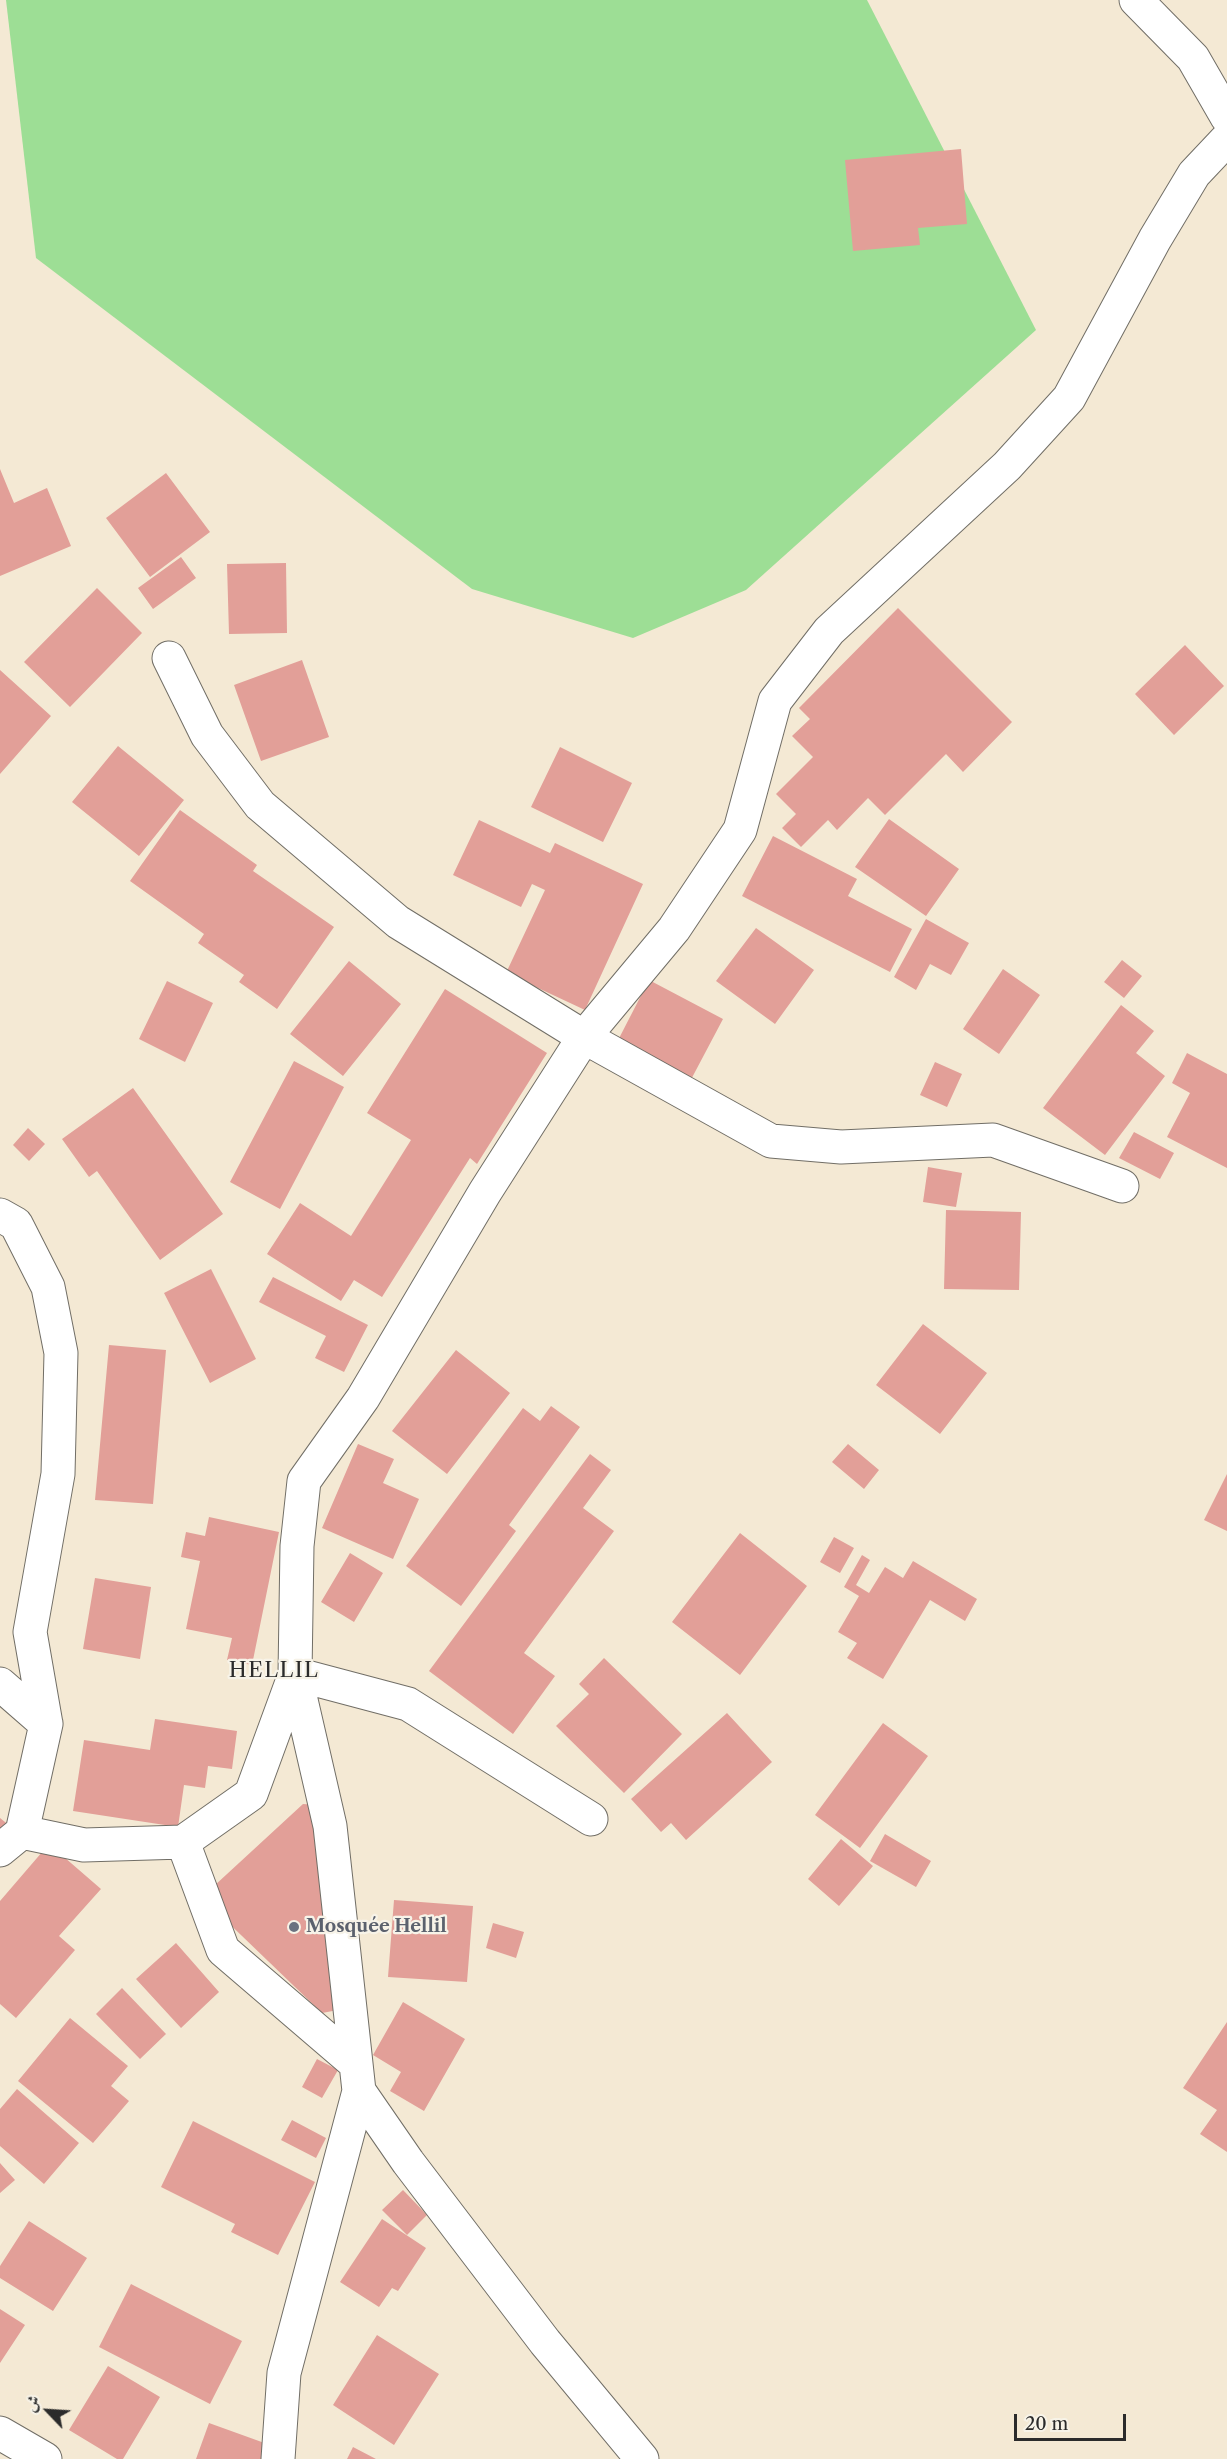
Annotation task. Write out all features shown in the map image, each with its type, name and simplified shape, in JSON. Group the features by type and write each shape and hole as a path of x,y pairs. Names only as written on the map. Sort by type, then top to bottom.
{"street":[{"path":"1136,0 1193,58 1227,117"},
{"path":"278,2459 284,2373 358,2077 330,1826 295,1674 297,1546 304,1481 363,1398 485,1192 584,1038 674,929 740,830 775,701 829,631 1007,466 1069,398 1155,239 1194,174 1227,139"},
{"path":"169,658 207,735 260,805 398,922 584,1038 771,1141 842,1147 993,1140 1122,1186"},
{"path":"0,1215 16,1224 48,1287 61,1353 58,1474 30,1632 46,1724 11,1841 84,1845 183,1842 251,1794 295,1674"},
{"path":"295,1674 408,1704 591,1819"},
{"path":"0,1684 46,1724"},
{"path":"183,1842 223,1950 358,2077 408,2162 531,2323 642,2459"},
{"path":"0,2433 45,2459"}],"green space":[{"path":"6,0 867,0 1036,330 746,590 633,638 472,589 36,258"}],"building":[{"path":"961,149 967,224 918,228 920,245 853,251 845,160"},
{"path":"0,469 14,503 47,488 71,546 0,576"},
{"path":"166,473 210,532 150,577 106,518"},
{"path":"181,557 196,578 153,609 138,588"},
{"path":"286,563 287,633 229,634 227,564"},
{"path":"97,588 142,633 70,707 24,662"},
{"path":"898,608 1012,722 963,772 946,754 885,815 868,798 837,830 828,820 801,847 782,828 796,814 776,794 813,757 792,736 810,719 799,708"},
{"path":"1185,645 1224,686 1174,735 1135,694"},
{"path":"302,660 329,737 261,761 234,685"},
{"path":"0,670 51,716 0,774"},
{"path":"118,746 184,800 139,856 72,802"},
{"path":"560,747 632,783 603,842 531,807"},
{"path":"180,810 257,865 253,871 334,927 277,1009 239,982 244,975 198,943 204,934 130,881"},
{"path":"889,819 959,869 926,916 855,867"},
{"path":"479,820 550,853 555,843 643,884 585,1010 506,973 545,890 532,884 521,907 453,875"},
{"path":"773,836 857,879 848,896 912,929 890,972 742,896"},
{"path":"926,919 969,943 951,975 930,964 916,990 894,977"},
{"path":"756,928 814,970 775,1024 716,981"},
{"path":"1122,960 1142,976 1124,998 1104,982"},
{"path":"349,961 401,1004 343,1076 290,1034"},
{"path":"1003,969 1040,995 999,1054 963,1029"},
{"path":"649,980 723,1019 686,1089 613,1050"},
{"path":"167,981 213,1003 185,1062 139,1039"},
{"path":"445,989 547,1053 477,1164 470,1158 382,1297 354,1280 341,1301 267,1254 300,1203 351,1236 411,1140 367,1113"},
{"path":"1121,1005 1154,1031 1136,1053 1165,1076 1105,1155 1043,1108"},
{"path":"1187,1053 1227,1074 1227,1168 1167,1137 1190,1093 1172,1083"},
{"path":"294,1061 344,1087 280,1209 230,1182"},
{"path":"935,1062 962,1074 947,1107 920,1095"},
{"path":"133,1088 223,1214 160,1260 97,1171 89,1177 62,1139"},
{"path":"28,1128 45,1144 29,1161 13,1145"},
{"path":"1134,1132 1174,1153 1160,1179 1119,1158"},
{"path":"928,1167 962,1173 956,1207 923,1202"},
{"path":"946,1210 1021,1212 1019,1290 944,1289"},
{"path":"211,1269 256,1359 210,1383 164,1293"},
{"path":"273,1277 368,1325 344,1372 315,1358 326,1336 259,1302"},
{"path":"923,1324 987,1373 940,1434 876,1385"},
{"path":"109,1345 166,1350 153,1504 95,1500"},
{"path":"456,1350 510,1393 447,1474 392,1431"},
{"path":"551,1406 580,1427 509,1525 516,1531 461,1606 406,1566 523,1408 540,1421"},
{"path":"358,1444 394,1459 383,1483 419,1499 393,1559 322,1528"},
{"path":"848,1444 879,1470 864,1489 832,1462"},
{"path":"590,1454 611,1470 583,1508 614,1531 524,1653 555,1676 513,1734 429,1671"},
{"path":"1227,1474 1227,1531 1204,1520"},
{"path":"209,1517 279,1532 252,1665 227,1660 232,1638 186,1629 200,1561 181,1557 186,1532 205,1536"},
{"path":"740,1533 807,1586 740,1675 672,1622"},
{"path":"834,1537 854,1548 840,1573 820,1562"},
{"path":"350,1553 383,1573 354,1622 321,1602"},
{"path":"862,1555 870,1560 856,1585 869,1593 885,1567 903,1578 913,1561 977,1599 965,1621 930,1600 883,1679 847,1658 857,1643 838,1632 859,1596 844,1587"},
{"path":"95,1578 151,1587 140,1659 83,1649"},
{"path":"604,1658 682,1734 624,1793 556,1726 589,1694 579,1684"},
{"path":"727,1713 772,1762 686,1840 671,1823 661,1832 631,1799"},
{"path":"155,1719 237,1731 232,1769 208,1766 205,1788 184,1785 178,1827 73,1811 84,1740 150,1750"},
{"path":"883,1723 928,1756 860,1848 815,1815"},
{"path":"303,1804 319,1805 338,2010 322,2013 215,1910 214,1886"},
{"path":"0,1818 10,1826 0,1838"},
{"path":"885,1834 931,1861 916,1887 870,1861"},
{"path":"841,1839 873,1866 839,1906 808,1879"},
{"path":"49,1844 101,1889 59,1936 75,1950 16,2018 0,2004 0,1901"},
{"path":"394,1900 473,1906 467,1982 388,1977"},
{"path":"493,1923 524,1932 516,1958 486,1948"},
{"path":"176,1943 219,1992 181,2028 136,1979"},
{"path":"122,1988 166,2034 140,2059 96,2014"},
{"path":"403,2002 465,2039 424,2111 390,2091 401,2072 373,2055"},
{"path":"70,2018 128,2066 111,2086 129,2101 93,2143 18,2081"},
{"path":"1227,2022 1227,2152 1200,2134 1217,2110 1183,2088"},
{"path":"317,2059 338,2070 322,2098 302,2087"},
{"path":"17,2089 79,2143 44,2184 0,2146 0,2109"},
{"path":"292,2120 326,2138 316,2158 281,2140"},
{"path":"193,2121 315,2182 278,2255 231,2232 235,2224 161,2187"},
{"path":"0,2163 15,2180 0,2193"},
{"path":"403,2190 427,2215 407,2235 382,2210"},
{"path":"382,2219 426,2248 398,2291 392,2288 379,2307 340,2282"},
{"path":"29,2221 87,2258 53,2311 0,2278 0,2266"},
{"path":"131,2284 242,2341 210,2404 99,2347"},
{"path":"0,2309 25,2325 0,2363"},
{"path":"377,2335 439,2374 394,2445 333,2405"},
{"path":"108,2366 160,2397 123,2459 117,2459 69,2430"},
{"path":"209,2423 270,2445 265,2459 196,2459"},
{"path":"353,2447 376,2459 347,2459"}],"place":[{"name":"Mosquée Hellil","path":"294,1927"}],"district":[{"name":"HELLIL","path":"274,1671"}]}
